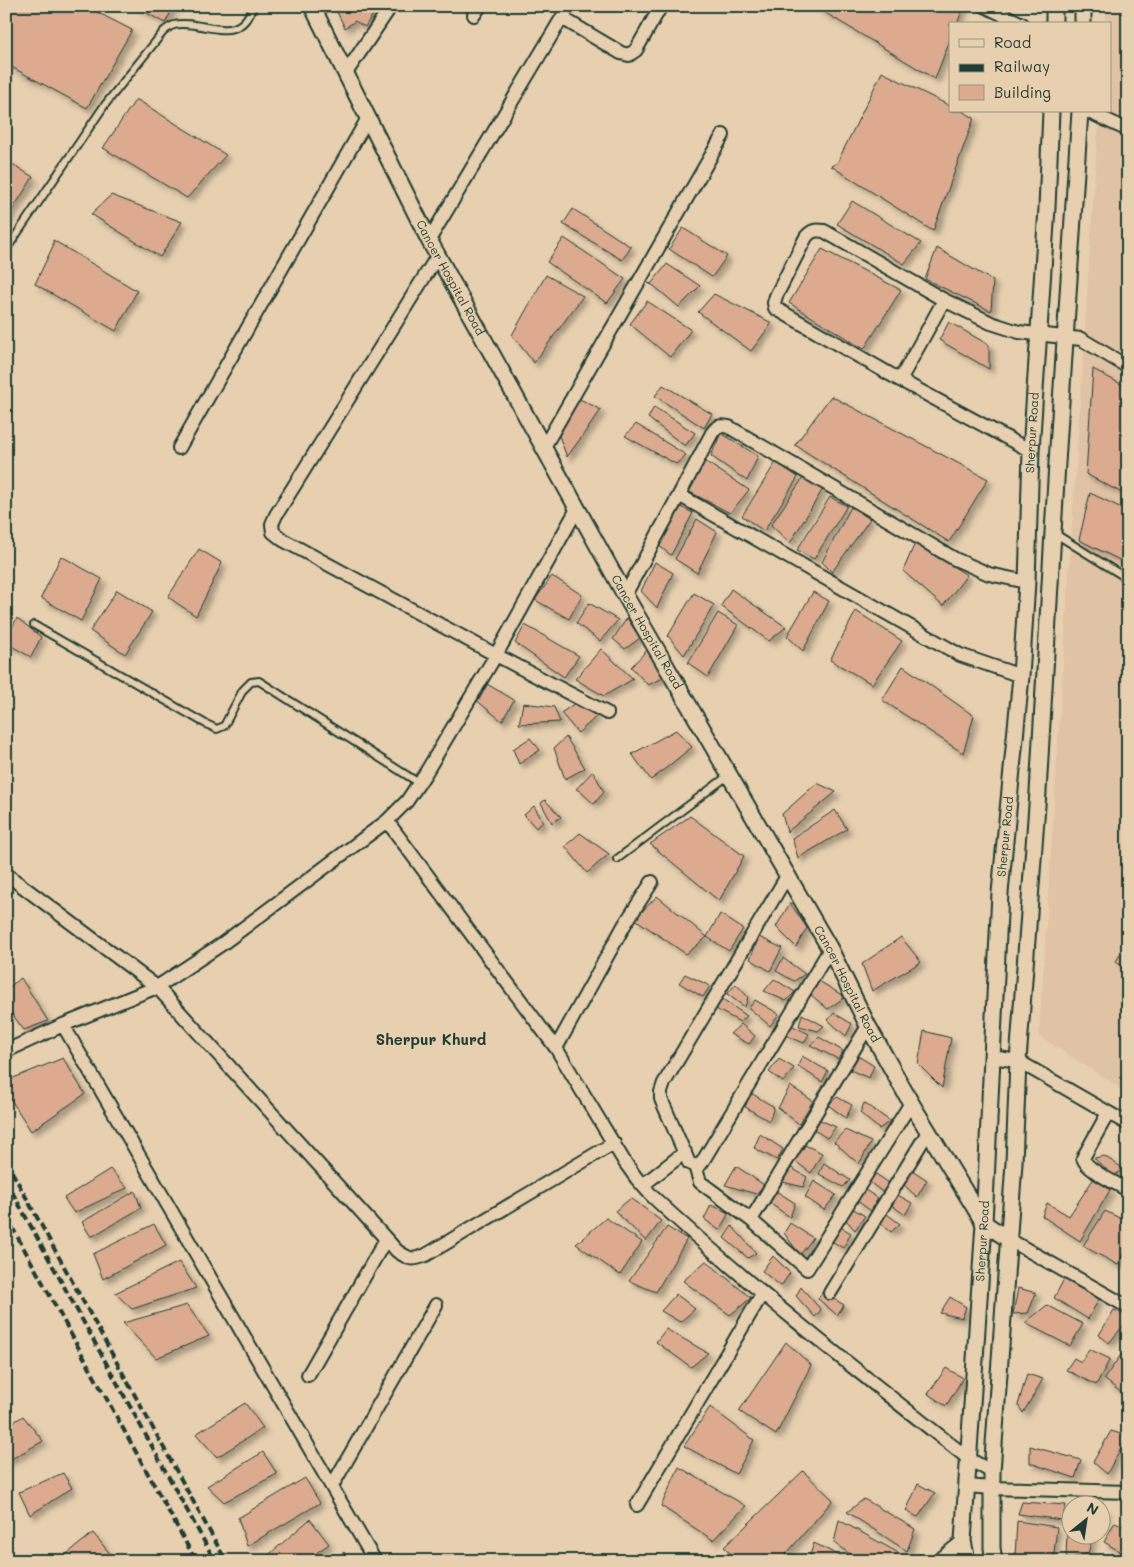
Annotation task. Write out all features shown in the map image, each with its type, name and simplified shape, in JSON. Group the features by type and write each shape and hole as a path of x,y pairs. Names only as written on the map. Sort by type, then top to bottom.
{"street":[{"name":"Cancer Hospital Road","path":"312,6 429,240 625,595 830,950 868,1026 911,1103 984,1223 1008,1239"},
{"path":"346,74 391,6"},
{"path":"429,240 569,6"},
{"path":"562,18 621,53 629,55 636,50 661,6"},
{"path":"984,6 1018,22"},
{"path":"1054,6 1054,22"},
{"path":"1083,6 1083,22"},
{"name":"Sherpur Road","path":"967,1561 963,1541 984,1223 1000,893 1021,676 1027,582 1031,452 1050,112"},
{"name":"Sherpur Road","path":"994,1561 991,1488 1014,1163 1018,1061 1038,792 1080,112"},
{"path":"1089,112 1128,130"},
{"path":"179,448 368,118"},
{"path":"1050,131 1078,132"},
{"path":"544,447 723,134"},
{"path":"1031,452 775,308 776,296 806,237 811,231 824,231 944,300 991,323 1019,332 1081,339 1128,366"},
{"path":"438,256 276,515 272,524 273,532 283,540 608,713"},
{"path":"900,380 944,300"},
{"path":"625,595 680,496 712,433 721,425 729,427 955,559 989,574 1027,582"},
{"path":"680,496 960,655 1021,676"},
{"path":"6,1051 63,1025 157,987 222,944 386,821 408,801 496,655 577,509"},
{"path":"386,821 556,1048 624,1161 643,1185 670,1212 762,1294 969,1459 992,1472"},
{"path":"6,874 157,987 397,1251 406,1258 416,1260 614,1143"},
{"path":"787,876 664,1083 661,1099 689,1163 695,1166 701,1164 830,950"},
{"path":"556,1048 652,882"},
{"path":"63,1025 375,1561"},
{"path":"751,1220 868,1026"},
{"path":"992,1057 1018,1061 1128,1124"},
{"path":"695,1166 700,1182 751,1220 807,1269 911,1103"},
{"path":"1108,1113 1082,1158 1085,1164 1093,1170 1128,1190"},
{"path":"830,1293 928,1132"},
{"path":"643,1185 685,1152"},
{"path":"308,1375 386,1239"},
{"path":"1008,1239 1128,1307"},
{"path":"637,1505 762,1294"},
{"path":"332,1486 436,1306"},
{"path":"967,1486 1128,1492"},
{"path":"938,1561 963,1541"}],"lane":[{"path":"6,250 104,106 164,31 172,25 192,24 226,30 241,25 253,6"},
{"path":"1053,532 1128,579"},
{"path":"34,624 217,729 224,726 243,690 251,682 259,681 419,783"},
{"path":"617,859 729,774"}],"shaded area":[{"path":"1106,6 1128,6 1128,1093 1039,1036 1099,112 1112,112 1112,22 1105,22"}],"building":[{"path":"11,6 85,6 132,30 87,108 6,64 6,15"},
{"path":"134,6 174,6 165,23"},
{"path":"334,6 378,6 365,27 355,21 345,28"},
{"path":"814,6 964,6 958,22 949,22 949,43 935,79"},
{"path":"882,72 949,106 949,112 964,112 974,118 933,231 831,166 837,163"},
{"path":"136,99 226,155 187,198 103,148"},
{"path":"6,160 33,177 6,220"},
{"path":"111,195 182,222 160,257 91,214"},
{"path":"852,201 921,243 904,264 837,224"},
{"path":"573,209 631,247 622,260 563,224"},
{"path":"683,228 727,256 712,277 669,249"},
{"path":"564,238 625,279 607,303 547,262"},
{"path":"53,240 137,291 116,331 35,284 53,246"},
{"path":"937,248 993,281 991,311 925,279"},
{"path":"822,249 901,290 864,349 789,303"},
{"path":"667,264 700,286 679,307 648,283 651,284"},
{"path":"546,275 583,296 534,363 512,335"},
{"path":"714,294 772,323 751,351 698,312"},
{"path":"647,301 691,330 670,357 630,324"},
{"path":"949,322 989,345 989,369 939,340"},
{"path":"1093,369 1128,388 1128,496 1086,474"},
{"path":"663,385 712,414 704,428 655,396"},
{"path":"831,396 988,479 949,542 795,445"},
{"path":"578,398 601,410 567,457 559,436"},
{"path":"654,407 695,433 685,446 648,418"},
{"path":"636,424 686,455 676,464 625,436"},
{"path":"721,433 758,456 747,481 711,456"},
{"path":"703,460 749,490 730,513 688,491"},
{"path":"776,462 798,477 764,531 742,516"},
{"path":"803,478 823,489 790,543 771,525"},
{"path":"1090,493 1128,511 1128,564 1079,540"},
{"path":"830,497 847,506 814,559 797,550"},
{"path":"681,507 693,513 671,555 659,546"},
{"path":"851,507 870,519 832,572 822,562"},
{"path":"697,519 717,532 697,573 675,559"},
{"path":"915,543 967,575 943,606 903,571"},
{"path":"199,549 222,563 196,616 168,597"},
{"path":"61,556 102,579 81,621 41,598"},
{"path":"655,562 673,573 657,608 641,591"},
{"path":"552,576 582,595 569,619 535,600"},
{"path":"731,589 786,627 769,641 721,606"},
{"path":"117,590 152,612 125,654 90,631"},
{"path":"813,592 829,601 803,651 787,636"},
{"path":"694,593 714,605 684,655 668,636"},
{"path":"589,603 618,620 600,641 576,623"},
{"path":"856,611 902,641 872,684 830,660"},
{"path":"718,613 738,625 708,677 688,663"},
{"path":"17,618 41,637 31,657 6,643 6,639"},
{"path":"627,618 640,638 625,649 613,639"},
{"path":"525,625 579,656 564,677 515,643"},
{"path":"601,649 633,679 604,696 575,679"},
{"path":"648,649 663,678 648,685 631,667"},
{"path":"903,666 974,716 963,753 882,700"},
{"path":"487,684 514,700 502,721 475,699 479,700"},
{"path":"523,703 554,707 560,722 519,724"},
{"path":"575,703 597,716 578,733 561,713"},
{"path":"676,730 692,747 651,780 632,754"},
{"path":"566,737 585,768 565,779 554,748"},
{"path":"530,738 540,750 519,764 513,749"},
{"path":"593,771 604,792 594,804 576,789"},
{"path":"817,783 836,792 787,832 782,814"},
{"path":"545,800 561,817 552,823 541,803"},
{"path":"534,806 543,822 536,828 524,815"},
{"path":"835,810 847,829 798,858 792,838"},
{"path":"690,816 744,856 719,901 650,844"},
{"path":"580,833 609,854 587,873 565,846"},
{"path":"657,896 707,937 686,954 635,919"},
{"path":"790,903 807,928 796,947 776,927"},
{"path":"720,914 743,929 729,951 707,937"},
{"path":"759,937 782,948 770,971 750,959"},
{"path":"901,937 921,962 872,991 862,964"},
{"path":"1120,954 1128,958 1128,970 1116,962"},
{"path":"783,958 805,974 794,981 776,971"},
{"path":"685,974 710,986 703,997 679,983"},
{"path":"21,978 48,1021 24,1030 6,1006 6,989"},
{"path":"774,979 795,992 786,1001 764,991"},
{"path":"819,981 845,997 828,1009 811,995"},
{"path":"736,984 748,997 745,1007 727,994"},
{"path":"721,998 747,1016 740,1022 714,1008"},
{"path":"755,1000 779,1014 770,1026 749,1008"},
{"path":"834,1013 852,1024 846,1036 828,1020"},
{"path":"802,1014 824,1026 818,1031 799,1026"},
{"path":"741,1024 755,1036 749,1044 730,1034"},
{"path":"791,1025 809,1034 804,1043 785,1035"},
{"path":"924,1031 951,1038 942,1088 918,1064"},
{"path":"819,1037 843,1051 838,1059 810,1045"},
{"path":"802,1056 828,1071 822,1082 798,1066"},
{"path":"858,1056 874,1066 869,1078 850,1070"},
{"path":"63,1058 85,1094 31,1131 6,1092 6,1081"},
{"path":"779,1059 794,1068 783,1082 769,1072"},
{"path":"790,1086 813,1101 799,1124 778,1108"},
{"path":"751,1093 774,1107 769,1121 745,1107"},
{"path":"837,1097 852,1105 846,1118 828,1105"},
{"path":"864,1103 890,1121 879,1129 860,1113"},
{"path":"818,1119 836,1127 827,1138 814,1130"},
{"path":"845,1130 871,1142 859,1164 834,1142"},
{"path":"760,1134 783,1149 777,1160 754,1148"},
{"path":"805,1145 822,1153 811,1173 795,1161"},
{"path":"1104,1156 1124,1169 1113,1176 1094,1158"},
{"path":"824,1163 850,1180 843,1187 819,1174"},
{"path":"736,1166 764,1185 756,1194 725,1185"},
{"path":"788,1166 807,1177 803,1187 783,1182"},
{"path":"110,1169 127,1188 74,1213 64,1198"},
{"path":"912,1170 927,1180 917,1197 903,1184"},
{"path":"873,1172 889,1183 884,1193 868,1181"},
{"path":"1094,1178 1110,1190 1080,1241 1042,1216 1047,1203 1069,1216"},
{"path":"814,1181 836,1195 824,1210 805,1197"},
{"path":"865,1190 878,1198 871,1211 856,1200"},
{"path":"135,1191 141,1208 91,1237 82,1222"},
{"path":"776,1191 795,1203 790,1217 768,1202"},
{"path":"896,1194 912,1203 905,1215 890,1204"},
{"path":"631,1198 661,1221 646,1241 615,1211"},
{"path":"711,1205 729,1213 719,1230 704,1219"},
{"path":"852,1208 865,1216 855,1230 845,1219"},
{"path":"1105,1211 1128,1222 1128,1244 1118,1265 1083,1246"},
{"path":"887,1214 900,1224 891,1232 881,1223"},
{"path":"606,1218 642,1242 620,1275 576,1244"},
{"path":"790,1223 813,1238 800,1255 784,1233"},
{"path":"154,1224 166,1245 103,1279 93,1254"},
{"path":"837,1225 851,1233 843,1248 830,1240"},
{"path":"732,1226 756,1253 748,1258 724,1238"},
{"path":"667,1227 687,1239 656,1292 629,1281"},
{"path":"773,1256 790,1273 781,1286 762,1271"},
{"path":"706,1261 751,1298 730,1315 683,1281"},
{"path":"179,1262 196,1288 132,1309 115,1293"},
{"path":"1064,1279 1099,1299 1088,1319 1054,1298"},
{"path":"801,1287 821,1310 815,1317 796,1296"},
{"path":"1018,1288 1036,1293 1028,1313 1013,1314"},
{"path":"822,1292 844,1305 837,1315 818,1299"},
{"path":"676,1294 695,1309 680,1322 661,1311"},
{"path":"950,1297 966,1307 962,1318 940,1313"},
{"path":"187,1305 209,1336 156,1358 123,1323"},
{"path":"1047,1305 1083,1324 1070,1346 1025,1323"},
{"path":"1114,1310 1128,1316 1128,1320 1109,1343 1099,1335"},
{"path":"666,1329 708,1353 691,1367 656,1342"},
{"path":"786,1342 811,1365 776,1435 739,1411"},
{"path":"1128,1347 1128,1398 1104,1379"},
{"path":"1089,1349 1110,1359 1096,1385 1066,1370 1074,1358 1081,1362"},
{"path":"946,1368 963,1378 946,1406 928,1394"},
{"path":"1027,1374 1043,1379 1023,1413 1018,1405"},
{"path":"245,1403 263,1428 217,1457 196,1434"},
{"path":"710,1407 754,1440 736,1474 684,1446"},
{"path":"23,1416 43,1441 6,1462 6,1427"},
{"path":"1111,1431 1127,1436 1107,1474 1093,1462"},
{"path":"1030,1446 1081,1460 1075,1478 1030,1463"},
{"path":"263,1452 277,1474 224,1502 207,1486"},
{"path":"679,1467 746,1506 713,1540 661,1506"},
{"path":"803,1471 833,1500 780,1561 739,1561 724,1547"},
{"path":"63,1473 72,1488 30,1515 19,1492"},
{"path":"305,1478 320,1503 247,1546 238,1518"},
{"path":"918,1484 935,1493 918,1517 906,1511"},
{"path":"864,1499 915,1529 907,1551 847,1512"},
{"path":"1022,1502 1062,1505 1062,1520 1018,1514"},
{"path":"310,1519 329,1544 305,1561 266,1561 264,1559"},
{"path":"839,1520 906,1557 903,1561 860,1561 834,1543"},
{"path":"1017,1521 1057,1527 1053,1561 1015,1557"},
{"path":"1115,1522 1128,1528 1128,1553 1126,1555 1107,1544 1112,1544 1112,1527"},
{"path":"93,1533 116,1561 58,1561"},
{"path":"814,1543 850,1561 808,1561"},
{"path":"1066,1544 1090,1544 1088,1554 1066,1559"},
{"path":"344,1552 349,1561 331,1561"}],"railway":[{"path":"6,1161 226,1561"},
{"path":"6,1181 215,1561"},
{"path":"6,1216 196,1561"}],"district":[{"name":"Sherpur Khurd","path":"431,1040"}]}
